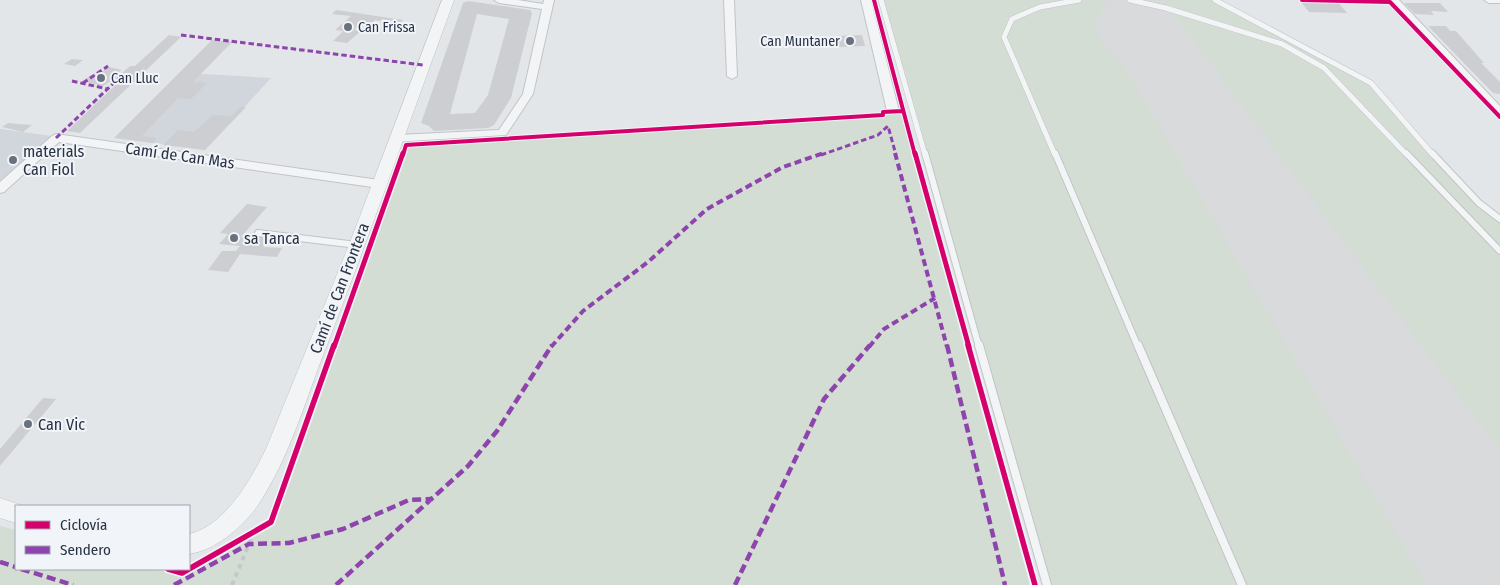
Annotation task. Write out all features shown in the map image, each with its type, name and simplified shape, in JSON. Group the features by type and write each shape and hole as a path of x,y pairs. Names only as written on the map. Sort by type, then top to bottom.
{"street":[{"name":"Camí de Can Frontera","path":"190,544 196,543 218,530 237,516 252,498 276,450 397,139 448,0"},
{"path":"397,139 502,133 528,94 548,3 498,0"},
{"path":"729,0 732,76"},
{"path":"866,0 893,111"},
{"path":"1394,0 1500,112"},
{"path":"1489,0 1500,0"},
{"name":"Camí de Can Mas","path":"0,189 56,138 379,184"},
{"path":"0,508 15,513"}],"lane":[{"path":"881,0 1047,585"},
{"path":"1079,0 1040,6 1012,20 1004,37 1242,585"},
{"path":"1130,0 1166,8 1282,44 1324,68 1500,251"},
{"path":"1216,0 1371,83 1479,203 1500,219"},
{"path":"258,233 356,245"}],"path":[{"path":"246,536 262,527"},
{"path":"232,585 254,532"}],"shaded area":[{"path":"881,0 1216,0 1371,83 1479,203 1500,218 1500,516 1153,16 1095,17 1116,50 1149,69 1471,585 1049,585"},
{"path":"187,73 271,78 205,150 126,139"},
{"path":"900,112 1030,585 0,585 0,526 15,530 15,570 159,570 183,576 273,523 408,147 885,116 885,113"},
{"name":"materials Can Fiol","path":"0,129 52,136 0,184"}],"building":[{"path":"468,1 530,10 532,13 511,98 494,125 488,128 434,131 429,126 421,123 463,3","holes":["477,14 509,19 488,95 475,113 450,114"]},
{"path":"1301,2 1338,2 1347,13 1309,12"},
{"path":"1404,3 1440,3 1448,12 1431,11 1434,15 1415,14"},
{"name":"Can Frissa","path":"336,10 403,20 401,22 382,19 380,21 375,20 370,25 361,24 354,30 361,31 347,43 333,41 343,31 335,30 351,16 332,14"},
{"path":"1428,26 1446,26 1450,31 1456,31 1484,63 1481,63 1500,82 1500,94 1493,93"},
{"path":"169,35 181,37 80,133 67,131 124,77 117,77 103,86 82,81 93,74 98,75 109,67 122,70 117,73 121,74 130,66 135,66"},
{"name":"Can Muntaner","path":"862,35 865,46 838,47 835,36"},
{"path":"212,40 232,42 193,82 207,83 191,99 178,98 142,136 157,138 152,143 114,138"},
{"path":"72,59 83,60 75,66 64,64"},
{"path":"240,107 246,107 205,150 163,145 178,130 194,132 213,115 232,116"},
{"path":"8,123 32,125 23,132 2,127"},
{"name":"sa Tanca","path":"247,204 267,207 241,237 252,239 253,236 269,238 263,247 282,248 277,257 240,254 228,272 208,270 222,251 236,251 240,246 219,244 228,234 220,233"},
{"name":"Can Vic","path":"43,398 56,399 0,466 0,449"}],"taxiway":[{"path":"1130,19 1153,26 1159,33 1161,39 1158,53 1174,80 1123,48 1110,27 1118,21 1130,19"}],"runway":[{"path":"1136,18 1500,571"}],"marked path":[{"path":"181,35 423,65"},
{"path":"83,83 108,66"},
{"path":"56,138 120,77"},
{"path":"72,81 108,89"},
{"path":"336,585 468,466 497,431 555,341 583,311 648,262 707,209 783,167 878,135 888,126 935,298 1005,585"},
{"path":"735,585 824,399 884,329 935,298"},
{"path":"174,585 249,544 289,543 343,529 409,500 433,499"},
{"path":"0,562 15,567"},
{"path":"24,570 73,585"}],"cycle path":[{"path":"874,0 1035,585"},
{"path":"1302,0 1390,2 1500,117"},
{"path":"190,568 271,522 406,145 883,115 883,112 903,111"},
{"path":"172,570 182,573 187,570"}],"place":[{"name":"Can Frissa","path":"348,27"},
{"name":"Can Muntaner","path":"850,41"},
{"name":"Can Lluc","path":"101,78"},
{"name":"materials Can Fiol","path":"13,160"},
{"name":"sa Tanca","path":"234,238"},
{"name":"Can Vic","path":"28,424"}]}
